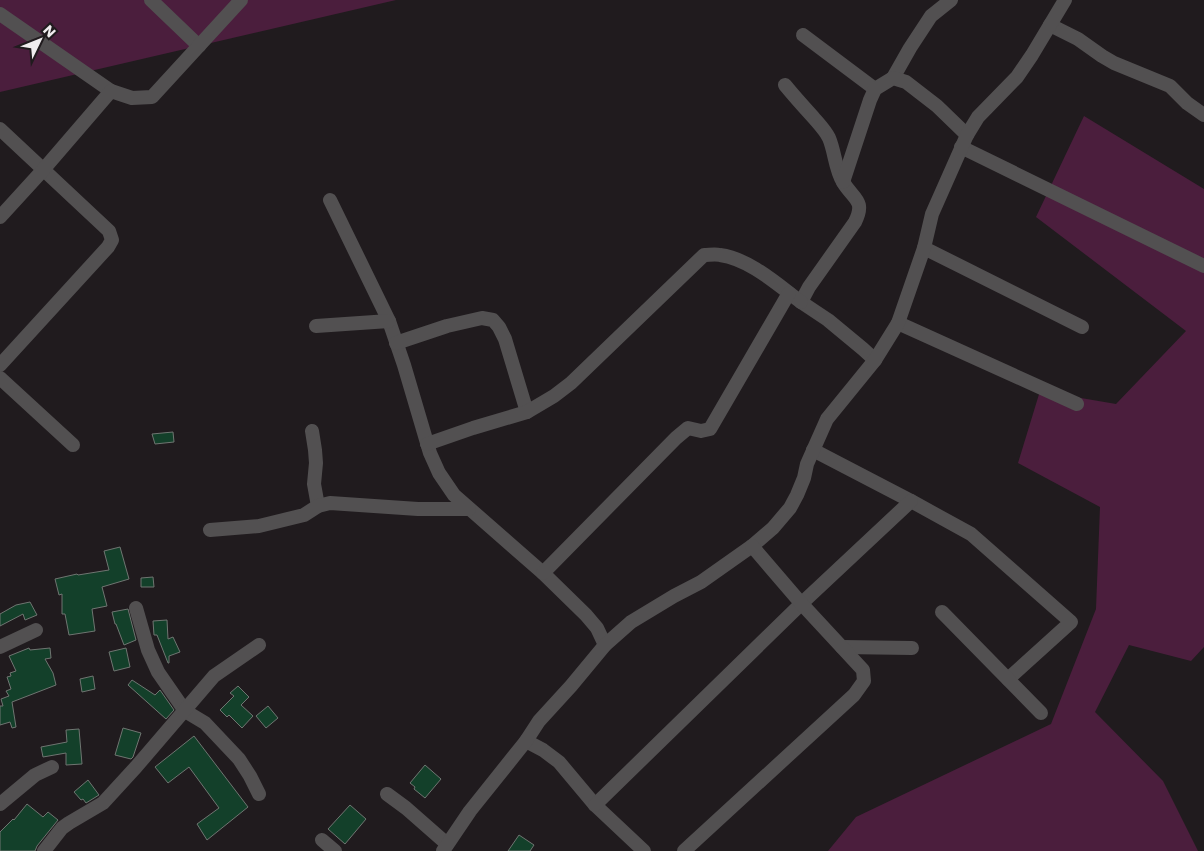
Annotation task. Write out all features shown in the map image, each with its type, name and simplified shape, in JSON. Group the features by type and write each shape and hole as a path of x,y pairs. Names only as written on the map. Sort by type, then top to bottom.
{"street":[{"path":"151,0 199,46"},
{"path":"0,14 111,91 132,98 152,97 241,0"},
{"path":"843,182 875,89 893,78 910,48 932,16 951,0"},
{"path":"387,794 406,808 445,848 470,811 526,741 538,721 571,686 605,645 631,622 701,582 752,546 773,528 790,508 797,495 813,450 827,419 875,360 898,323 924,248 932,214 964,141 978,117 1017,77 1064,0"},
{"path":"1050,25 1078,39 1114,63 1170,86 1187,103 1204,115"},
{"path":"803,35 875,89"},
{"path":"893,78 906,82 937,106 964,141 1204,266"},
{"path":"785,85 829,138 843,182 857,200 860,208 855,222 809,287 801,302"},
{"path":"0,217 111,91"},
{"path":"0,129 109,231 112,240 108,247 0,365"},
{"path":"330,200 389,321 427,444 439,473 454,495 586,615 605,645"},
{"path":"924,248 1082,326"},
{"path":"427,444 527,412 554,396 571,383 704,254 735,258 758,270 828,320 875,360"},
{"path":"543,574 676,438 688,428 700,431 710,429 788,293"},
{"path":"396,343 447,326 482,318 493,320 505,339 527,412"},
{"path":"316,326 389,321"},
{"path":"898,323 1077,404"},
{"path":"0,378 73,445"},
{"path":"312,430 316,463 314,484 318,506"},
{"path":"813,450 971,534 1071,622 1008,679"},
{"path":"595,805 911,501"},
{"path":"210,530 259,526 304,515 318,506 330,503 418,509 470,509"},
{"path":"684,851 854,695 864,681 863,670 752,546"},
{"path":"136,608 148,650 158,672 185,710 204,723 239,759 259,794"},
{"path":"942,612 1041,713"},
{"path":"0,647 36,630"},
{"path":"44,851 62,828 103,802 136,767 214,676 259,645"},
{"path":"842,647 912,648"},
{"path":"526,741 543,750 559,762 595,805 644,851"},
{"path":"1,802 35,775 52,766"},
{"path":"322,840 335,851"}],"shaded area":[{"path":"0,0 396,0 0,92"},
{"path":"1084,116 1204,189 1204,647 1191,661 1129,645 1095,712 1163,781 1198,851 828,851 856,817 1051,724 1096,609 1100,507 1018,463 1040,391 1116,404 1186,331 1036,217"}],"building":[{"path":"173,432 174,442 155,444 152,434"},
{"path":"120,547 129,579 102,587 107,606 92,609 95,631 69,635 65,614 62,614 62,594 59,595 55,579 109,570 104,551"},
{"path":"153,577 154,587 141,587 141,578"},
{"path":"30,602 37,615 25,620 23,614 0,626 0,614 16,605"},
{"path":"128,609 136,640 124,645 112,612"},
{"path":"167,620 168,639 173,637 180,652 169,656 169,663 157,635 154,635 153,621"},
{"path":"29,648 30,650 50,648 51,658 45,659 53,673 56,685 12,702 16,727 12,728 10,722 0,725 0,706 3,706 1,699 9,696 6,691 11,689 7,677 11,676 10,673 16,671 9,656"},
{"path":"126,648 130,667 114,671 109,652"},
{"path":"93,676 95,689 82,692 80,679"},
{"path":"132,680 155,695 160,690 174,710 166,719 128,685"},
{"path":"238,686 249,697 241,705 253,716 242,728 229,715 227,717 220,710 234,696 230,693"},
{"path":"268,706 278,718 266,728 256,716"},
{"path":"123,728 141,733 131,759 115,755"},
{"path":"79,729 82,764 66,765 66,753 43,757 41,747 67,742 66,730"},
{"path":"194,736 248,807 207,840 197,824 219,808 189,767 168,783 155,767"},
{"path":"425,765 441,779 425,798 410,783"},
{"path":"88,780 99,795 86,803 74,792"},
{"path":"27,804 43,817 48,812 58,820 35,851 0,851 0,832 14,820"},
{"path":"350,805 366,819 345,844 328,829"},
{"path":"519,835 534,845 530,851 508,851"}]}
